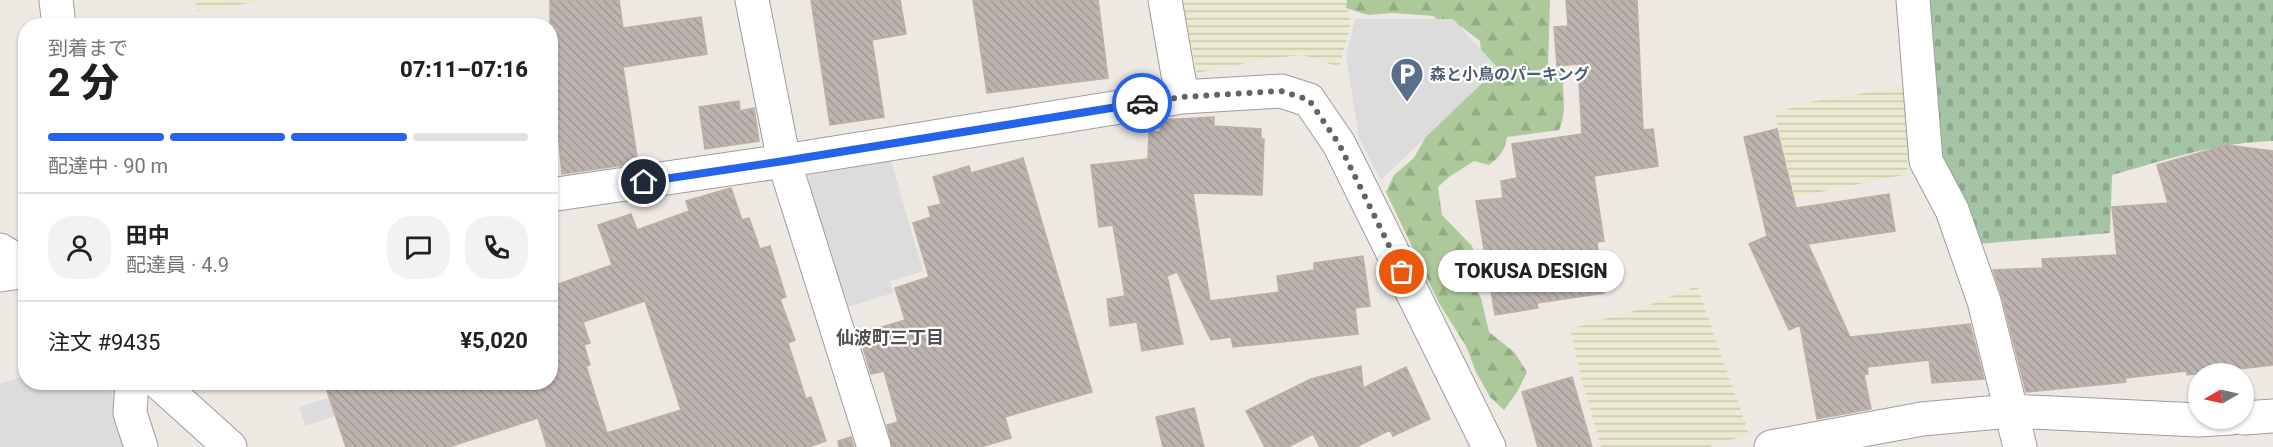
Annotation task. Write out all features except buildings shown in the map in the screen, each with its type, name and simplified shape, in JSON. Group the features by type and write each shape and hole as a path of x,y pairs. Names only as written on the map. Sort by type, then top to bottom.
{"street":[{"path":"56,0 58,18"},
{"path":"752,0 784,161 872,447"},
{"path":"1165,0 1182,97"},
{"path":"1913,0 1926,161 1952,210 1984,301 2020,447"},
{"path":"558,194 784,161 1182,97 1281,91 1309,100 1339,144 1489,447"},
{"path":"0,250 18,263"},
{"path":"0,275 18,271"},
{"path":"131,390 130,413 141,447"},
{"path":"167,390 230,447"},
{"path":"1771,447 1922,419 2010,411 2188,420"},
{"path":"2254,417 2273,416"}],"green space":[{"path":"195,0 269,0 197,11"},
{"path":"1182,0 1345,0 1351,23 1339,68 1302,55 1266,59 1197,73"},
{"path":"1347,0 1550,0 1548,69 1564,72 1564,109 1559,130 1507,137 1501,153 1489,165 1474,161 1438,187 1442,215 1472,246 1477,260 1466,265 1470,281 1481,298 1489,332 1515,353 1527,372 1517,392 1504,410 1490,397 1476,372 1466,346 1439,303 1386,192 1394,175 1414,158 1435,120 1482,62 1480,41 1462,27 1442,27 1434,16 1392,13 1368,15 1346,8"},
{"path":"1928,0 2273,0 2273,141 2212,148 2112,175 2110,233 1978,244 1939,154"},
{"path":"1900,87 1906,92 1908,174 1795,197 1775,113 1810,102"},
{"path":"1697,286 1749,434 1709,447 1601,447 1570,329 1637,310"}],"shaded area":[{"name":"森と小鳥のパーキング","path":"1355,19 1453,19 1498,68 1381,180 1359,137 1346,56"},
{"path":"891,161 923,271 890,281 893,293 841,309 802,187 811,175"},
{"path":"18,378 18,390 110,390 129,447 0,447 0,384"},
{"path":"353,390 378,390 382,401 305,426 299,407"}],"way so far":[{"path":"1142,103 1182,97 1281,91 1309,100 1339,144 1402,272"}],"place":[{"name":"森と小鳥のパーキング","path":"1407,103"},
{"name":"TOKUSA DESIGN","path":"1402,272"}],"district":[{"name":"仙波町三丁目","path":"890,338"}],"route":[{"path":"644,182 1142,103"}]}
